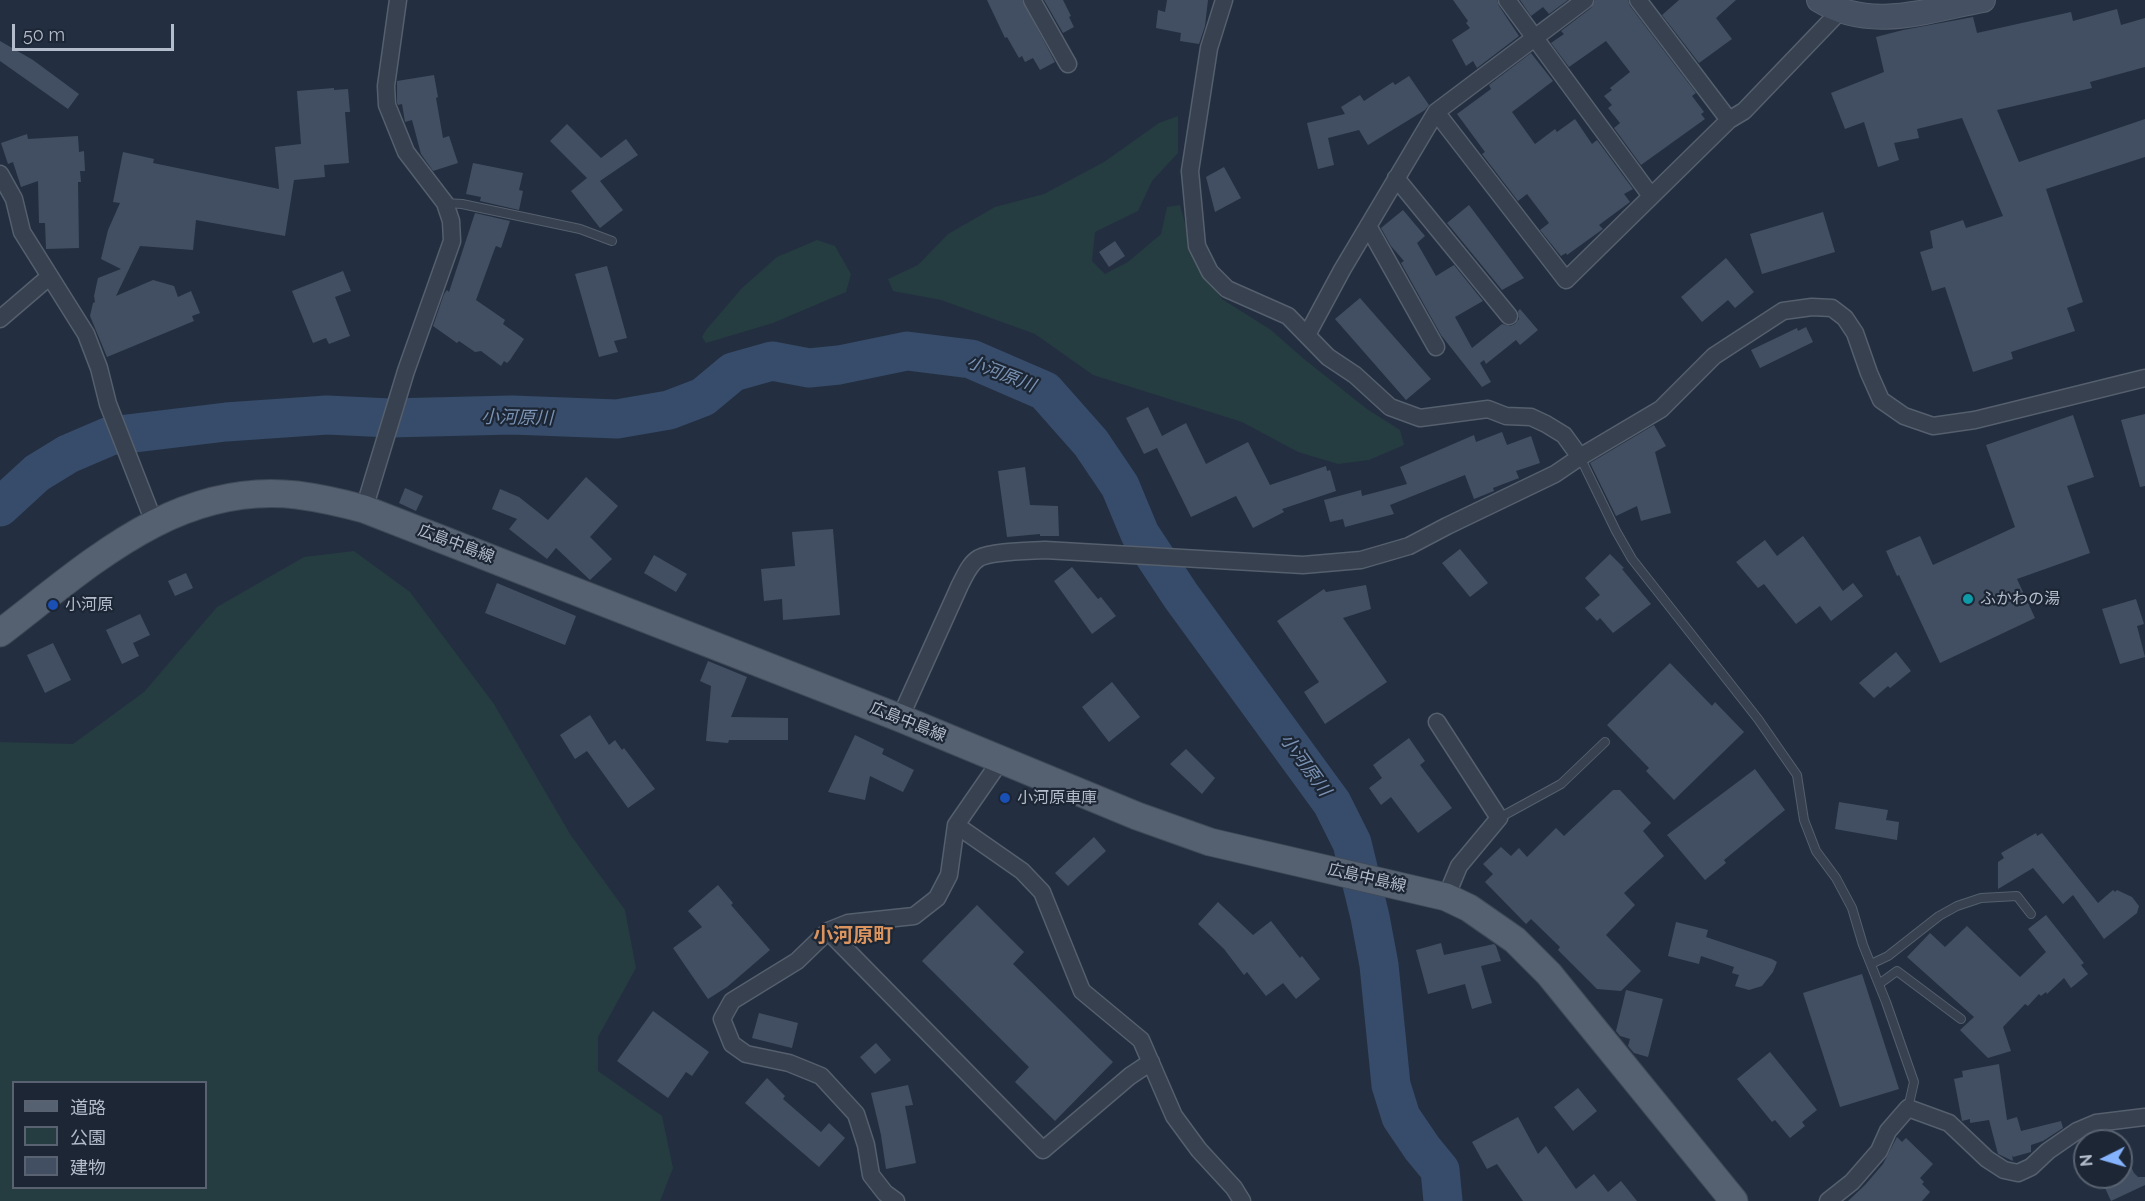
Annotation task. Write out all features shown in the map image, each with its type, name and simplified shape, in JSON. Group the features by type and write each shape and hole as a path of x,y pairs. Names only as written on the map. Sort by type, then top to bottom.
{"main road":[{"path":"1819,0 1860,16 1881,18 1983,0"},
{"name":"広島中島線","path":"0,633 93,561 154,522 190,507 220,499 254,495 295,495 330,500 364,509 900,718 1137,816 1210,842 1397,884 1446,897 1469,908 1515,940 1549,974 1734,1201"}],"street":[{"path":"364,509 406,371 452,242 452,221 445,203 406,152 387,105 386,86 398,0"},
{"path":"1032,0 1068,64"},
{"path":"1224,0 1209,48 1190,171 1197,246 1210,272 1227,290 1288,316 1328,357 1355,375 1390,407 1420,418 1488,409 1506,416 1532,417 1564,435 1580,456"},
{"path":"1507,0 1651,196"},
{"path":"1307,335 1436,112 1585,0"},
{"path":"1638,0 1729,120"},
{"path":"1436,112 1566,280 1729,120 1744,111 1841,10"},
{"path":"0,174 14,199 22,232 86,334 99,368 108,404 154,522"},
{"path":"1396,178 1509,316"},
{"path":"1368,226 1436,347"},
{"path":"0,319 49,277"},
{"path":"900,718 960,585 969,568 980,558 1004,553 1045,550 1303,565 1361,560 1409,546 1555,474 1580,456 1660,410 1714,356 1784,311 1812,307 1832,308 1845,318 1855,333 1881,400 1904,416 1933,426 1975,420 2145,378"},
{"path":"1437,722 1499,818 1459,866 1446,897"},
{"path":"896,1201 885,1193 871,1175 866,1145 856,1114 821,1076 789,1063 746,1054 732,1044 722,1019 732,1001 797,961 828,931 848,923 914,916 937,898 949,875 956,825 1001,760"},
{"path":"956,825 1022,871 1042,892 1082,991 1141,1040 1174,1116 1199,1150 1234,1188 1242,1201"},
{"path":"828,931 1043,1150 1130,1076 1151,1062"},
{"path":"1828,1201 1852,1182 1879,1151 1888,1131 1908,1108 1949,1123 1987,1159 2004,1170 2018,1173 2031,1167 2048,1150 2077,1131 2096,1123 2145,1117"}],"lane":[{"path":"445,203 462,204 560,227 580,229 612,241"},
{"path":"1580,456 1616,531 1632,558 1758,718 1797,775 1804,820 1816,851 1836,878 1852,908 1870,964 1914,1082 1908,1108"},
{"path":"1499,818 1561,784 1605,742"},
{"path":"1870,964 1888,956 1939,916 1980,898 2017,896 2031,914"},
{"path":"1879,984 1898,970 1961,1019"}],"green space":[{"path":"1178,116 1178,153 1152,181 1138,211 1095,232 1092,261 1105,274 1128,262 1161,234 1167,207 1180,205 1196,263 1222,299 1271,330 1367,409 1400,430 1404,445 1369,460 1338,464 1298,452 1242,422 1093,375 1035,334 941,300 893,291 888,279 918,265 948,234 995,207 1044,194 1104,162 1159,123"},
{"path":"817,240 835,246 851,274 846,292 773,323 706,343 702,337 706,330 742,288 777,257"},
{"path":"354,551 410,592 494,704 570,834 625,910 636,968 598,1037 598,1071 662,1116 673,1168 660,1201 0,1201 0,742 73,744 144,692 217,607 304,557"}],"building":[{"path":"987,0 1022,0 1055,62 1040,70 1033,58 1025,62 1022,56 1019,58 1007,37 1005,38"},
{"path":"1044,0 1063,0 1074,27 1063,33"},
{"path":"1167,0 1208,0 1205,26 1199,44 1180,41 1181,33 1156,28 1158,10 1165,12"},
{"path":"1453,0 1497,0 1519,36 1477,68 1473,61 1466,66 1452,40 1470,28 1466,23 1468,21"},
{"path":"1520,0 1568,0 1549,14 1543,7 1531,16"},
{"path":"1595,0 1628,0 1630,6 1696,93 1692,96 1704,112 1701,114 1705,119 1641,165 1614,128 1620,123 1608,108 1612,105 1604,96 1612,90 1610,88 1630,72 1606,41 1569,67 1551,43 1564,34 1561,31 1591,8"},
{"path":"1679,0 1736,0 1716,18 1732,39 1699,63 1662,15"},
{"path":"2117,9 2121,25 2145,18 2145,67 2090,82 2092,88 1997,110 2019,162 2145,119 2145,157 2046,189 2083,302 2067,308 2075,331 2011,352 2013,359 1973,372 1945,287 1932,291 1920,252 1933,248 1930,231 1963,220 1966,228 2003,216 1962,118 1917,129 1919,138 1894,143 1899,160 1878,167 1864,122 1845,129 1831,93 1884,72 1876,37 1973,17 1977,33 2071,12 2073,21"},
{"path":"0,41 33,60 79,94 68,109 0,61"},
{"path":"1531,53 1553,81 1512,112 1535,144 1555,129 1557,132 1575,119 1592,144 1597,140 1633,189 1624,194 1630,202 1599,225 1603,229 1567,255 1566,253 1561,256 1540,230 1549,223 1527,194 1518,201 1482,154 1485,152 1457,114 1491,89 1489,85"},
{"path":"434,75 443,138 449,136 458,163 433,171 421,154 412,120 405,122 402,104 397,103 397,81"},
{"path":"1409,76 1429,105 1425,110 1368,145 1359,130 1328,138 1334,165 1318,169 1307,123 1345,114 1341,107 1360,95 1364,101 1393,82 1395,85"},
{"path":"334,88 334,90 348,89 350,112 345,112 349,163 324,165 325,177 294,180 285,236 196,220 193,250 140,246 116,296 153,280 174,286 178,297 191,291 200,313 192,316 194,321 107,357 90,316 95,302 98,278 121,269 101,259 108,230 120,203 113,202 123,152 154,159 153,163 279,189 275,147 301,144 297,91"},
{"path":"567,124 601,158 626,139 638,155 600,181 623,210 600,228 571,191 587,178 550,141"},
{"path":"27,134 28,139 78,136 79,152 84,151 85,171 80,171 81,182 78,182 79,248 46,249 45,223 39,223 38,181 21,187 13,162 8,164 1,143"},
{"path":"473,163 523,173 519,190 523,191 519,210 480,201 481,197 466,194"},
{"path":"1224,167 1241,198 1215,212 1206,177"},
{"path":"1469,205 1524,278 1502,290 1447,223"},
{"path":"1403,210 1425,236 1417,243 1436,276 1454,265 1483,301 1455,317 1472,348 1502,324 1510,326 1515,324 1519,319 1520,309 1538,330 1520,345 1516,340 1486,364 1484,360 1480,363 1491,382 1482,387 1441,335 1401,263 1404,261 1391,246 1381,228"},
{"path":"1823,212 1835,252 1762,274 1750,234"},
{"path":"475,213 510,221 501,248 496,246 495,248 476,300 505,320 503,324 524,339 510,360 507,363 504,361 501,366 481,351 475,352 459,341 457,343 433,326 444,294 447,290 449,292"},
{"path":"1115,241 1125,256 1109,267 1099,252"},
{"path":"1726,258 1754,292 1735,308 1728,300 1702,322 1681,297"},
{"path":"607,266 627,338 614,341 618,352 599,357 575,274"},
{"path":"343,271 351,291 335,297 350,336 329,344 326,338 313,343 292,291"},
{"path":"1360,298 1431,379 1406,400 1335,319"},
{"path":"1806,327 1813,342 1760,368 1751,350 1797,328 1798,331"},
{"path":"1148,407 1162,436 1186,423 1206,464 1248,442 1270,485 1326,466 1327,471 1330,470 1336,491 1282,509 1284,512 1253,528 1236,496 1191,517 1157,448 1144,454 1126,418"},
{"path":"2145,414 2145,486 2140,487 2121,420"},
{"path":"2073,415 2094,477 2067,486 2090,553 2017,579 2035,618 1940,663 1886,551 1920,536 1933,565 2015,527 1986,445"},
{"path":"1654,425 1666,446 1655,452 1671,513 1641,521 1637,506 1616,516 1590,463"},
{"path":"1502,432 1507,445 1531,436 1540,463 1516,471 1519,478 1493,488 1494,491 1474,499 1465,475 1390,505 1394,514 1345,527 1343,519 1330,522 1324,500 1361,490 1362,496 1407,484 1400,467 1474,435 1476,442"},
{"path":"1025,467 1030,505 1058,506 1059,536 1040,536 1040,534 1007,537 998,471"},
{"path":"586,477 618,506 590,537 612,559 590,580 556,548 547,559 509,529 517,519 492,509 500,489 519,497 548,520"},
{"path":"405,488 423,496 416,511 399,503"},
{"path":"833,529 840,615 783,620 782,599 764,601 761,569 795,566 792,532"},
{"path":"1803,536 1843,591 1853,583 1863,596 1831,621 1820,606 1796,624 1764,584 1758,588 1736,562 1765,540 1777,556"},
{"path":"1460,549 1488,583 1470,597 1442,563"},
{"path":"1610,554 1624,568 1622,569 1651,604 1613,633 1600,618 1597,621 1585,608 1600,595 1585,578"},
{"path":"654,555 687,574 676,592 644,573"},
{"path":"1072,567 1098,599 1101,597 1116,616 1092,634 1054,581"},
{"path":"186,573 193,588 175,596 168,581"},
{"path":"497,583 576,616 565,645 485,613"},
{"path":"1366,585 1371,609 1343,618 1387,682 1325,724 1304,692 1319,682 1277,621 1324,589 1326,592"},
{"path":"2136,599 2144,624 2137,626 2145,657 2120,664 2102,609"},
{"path":"140,614 150,635 133,643 139,656 122,664 106,630"},
{"path":"53,643 71,680 45,693 27,655"},
{"path":"1896,652 1911,671 1874,698 1859,683"},
{"path":"708,661 747,677 731,717 788,718 788,740 729,740 728,743 706,741 711,686 700,681"},
{"path":"1670,663 1712,706 1715,702 1744,732 1674,800 1646,771 1649,768 1607,725"},
{"path":"1112,682 1140,717 1109,742 1082,707"},
{"path":"590,715 609,745 615,740 622,750 624,748 655,789 628,808 587,751 575,759 560,735"},
{"path":"855,735 884,749 882,754 914,770 903,792 870,776 865,800 828,792"},
{"path":"1409,738 1425,761 1420,765 1452,808 1418,833 1391,797 1381,805 1369,788 1382,778 1373,765"},
{"path":"1186,749 1215,778 1202,794 1170,764"},
{"path":"1755,769 1785,810 1724,860 1726,863 1705,880 1667,835"},
{"path":"1613,790 1620,790 1651,823 1643,831 1664,856 1624,893 1635,905 1606,935 1641,971 1621,991 1597,989 1558,950 1560,947 1531,919 1526,924 1485,882 1493,874 1483,864 1501,847 1511,856 1519,848 1527,857 1556,828 1564,836"},
{"path":"1839,802 1888,810 1886,820 1899,822 1897,840 1835,829"},
{"path":"2036,833 2037,836 2042,833 2098,903 2113,890 2115,892 2117,890 2132,897 2139,906 2137,913 2104,939 2073,895 2063,904 2033,868 1998,889 1998,862 2004,858 2001,853"},
{"path":"1094,837 1106,851 1068,886 1055,873"},
{"path":"718,885 733,903 731,905 770,950 727,987 708,999 673,948 702,927 688,911"},
{"path":"1218,902 1253,935 1271,921 1320,979 1296,999 1283,983 1266,996 1247,972 1244,975 1224,949 1198,924"},
{"path":"977,905 1024,952 1013,964 1113,1062 1055,1121 1015,1082 1029,1067 922,961"},
{"path":"2046,915 2084,963 2081,965 2088,974 2071,988 2064,978 2047,994 2046,992 2041,996 2039,994 2028,1006 2025,1004 2003,1027 2011,1051 1988,1058 1960,1030 1974,1017 1907,957 1930,933 1945,947 1967,926 2020,977 2046,952 2028,929"},
{"path":"1676,922 1708,930 1706,937 1772,959 1777,962 1773,972 1762,986 1749,990 1735,986 1739,975 1732,973 1734,967 1701,956 1699,964 1668,956"},
{"path":"1441,943 1444,955 1494,944 1496,946 1501,961 1481,966 1492,1003 1472,1009 1465,984 1428,994 1416,950"},
{"path":"1862,974 1899,1089 1840,1107 1803,993"},
{"path":"1626,990 1663,999 1648,1057 1634,1053 1628,1046 1630,1039 1620,1036 1616,1031"},
{"path":"653,1011 709,1052 692,1076 686,1072 668,1098 617,1061"},
{"path":"759,1013 798,1023 792,1048 752,1038"},
{"path":"876,1043 891,1060 875,1074 860,1057"},
{"path":"1770,1052 1817,1110 1802,1122 1805,1126 1790,1138 1775,1120 1772,1122 1737,1079"},
{"path":"1999,1064 2007,1120 2017,1117 2021,1131 2061,1121 2063,1128 2043,1141 2031,1145 2031,1152 2013,1157 2012,1155 2013,1161 1998,1154 1989,1120 1970,1123 1970,1119 1962,1121 1954,1079 1963,1077 1962,1071"},
{"path":"767,1078 785,1096 783,1099 821,1132 829,1123 845,1138 819,1167 745,1103"},
{"path":"908,1085 913,1105 905,1106 916,1163 886,1169 871,1093"},
{"path":"1578,1088 1597,1111 1573,1131 1554,1107"},
{"path":"1518,1117 1538,1154 1546,1146 1576,1189 1594,1174 1608,1192 1621,1181 1637,1201 1523,1201 1497,1164 1487,1169 1472,1142"},
{"path":"1897,1137 1902,1142 1906,1138 1933,1164 1920,1178 1924,1182 1922,1184 1930,1192 1922,1201 1848,1201 1883,1164"},
{"path":"2133,1171 2138,1177 2145,1177 2145,1185 2111,1201 2106,1189 2133,1189"}],"waterway":[{"name":"小河原川","path":"0,507 37,473 68,454 110,436 226,422 327,415 390,418 512,415 617,419 669,410 703,397 733,372 772,361 809,368 839,365 907,351 971,359 1045,391 1091,443 1120,486 1140,534 1181,596 1332,803 1352,843 1379,965 1391,1085 1401,1117 1440,1170 1443,1201"}],"place":[{"name":"ふかわの湯","path":"1968,599"},
{"name":"小河原","path":"53,605"},
{"name":"小河原車庫","path":"1005,798"}],"district":[{"name":"小河原町","path":"853,936"}]}
